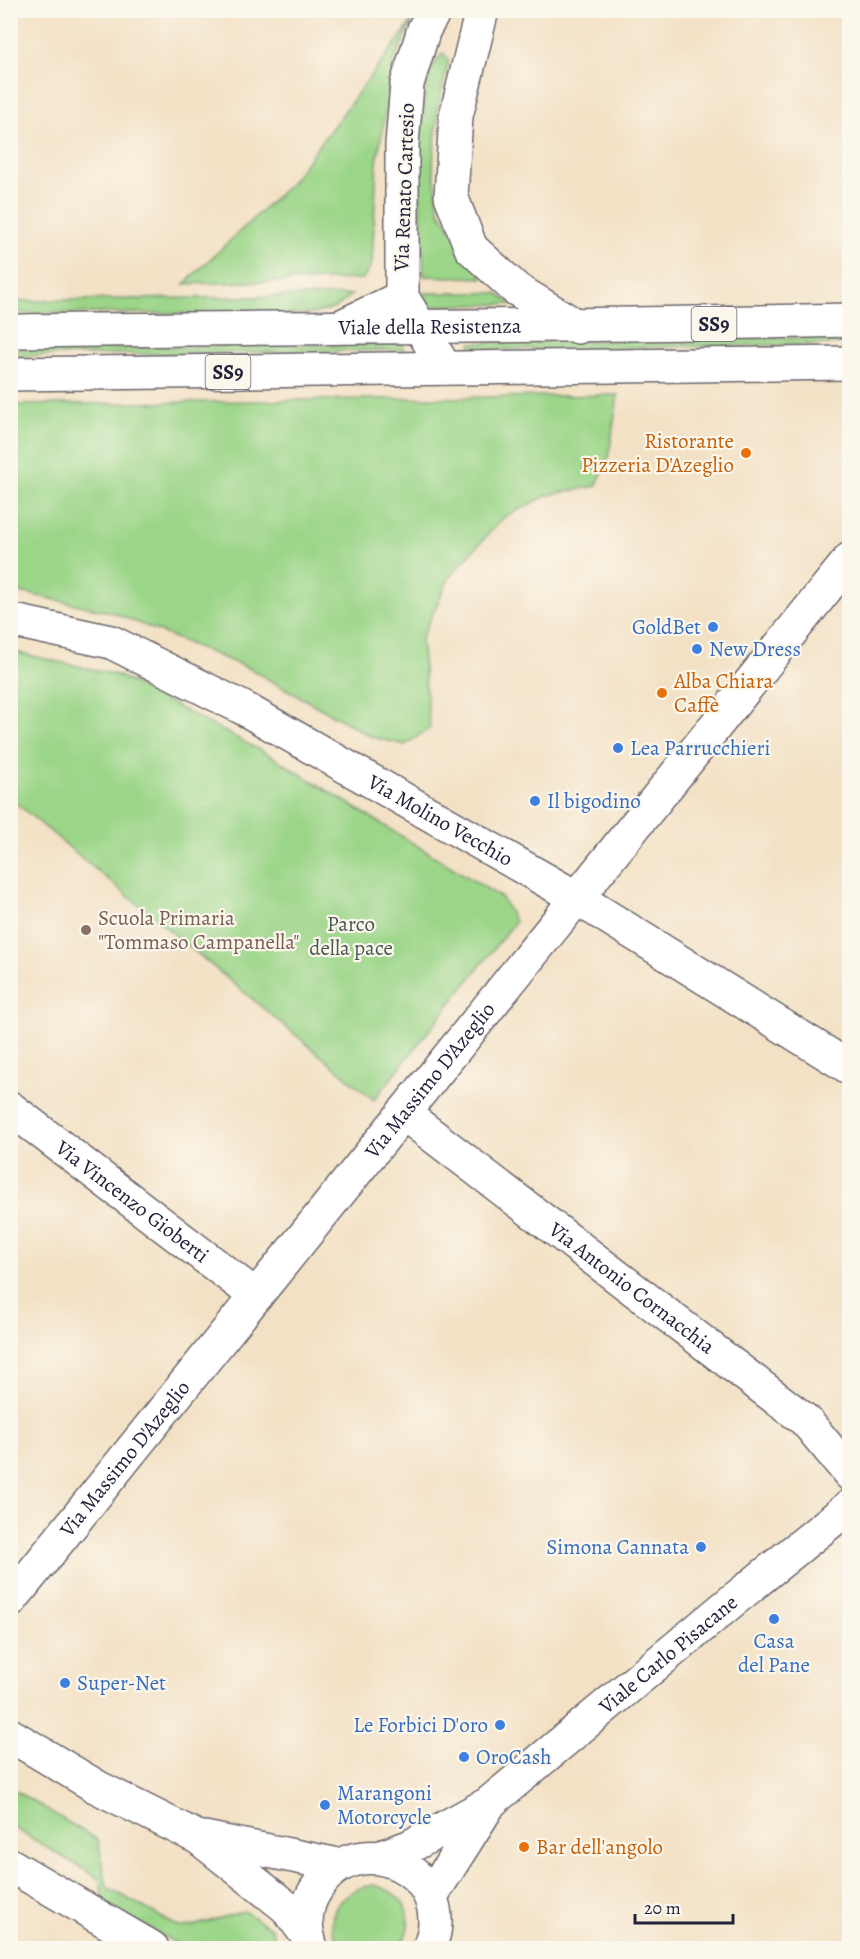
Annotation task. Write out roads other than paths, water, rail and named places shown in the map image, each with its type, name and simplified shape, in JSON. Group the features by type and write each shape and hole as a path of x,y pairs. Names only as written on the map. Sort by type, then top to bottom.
{"street":[{"name":"Via Renato Cartesio","path":"435,10 424,30 407,84 402,144 402,297 445,368"},
{"path":"482,10 456,116 451,196 471,248 516,289 578,327"},
{"name":"Via Renato Cartesio","path":"344,325 402,297"},
{"name":"Viale della Resistenza","path":"10,331 344,325 578,327 849,320"},
{"name":"Viale della Resistenza","path":"10,374 849,363"},
{"name":"Via Massimo D'Azeglio","path":"10,1601 849,559"},
{"name":"Via Molino Vecchio","path":"10,620 111,642 243,708 577,898 849,1068"},
{"name":"Via Vincenzo Gioberti","path":"10,1108 256,1296"},
{"name":"Via Antonio Cornacchia","path":"403,1113 806,1421 849,1474"},
{"name":"Viale Carlo Pisacane","path":"338,1865 359,1858 381,1857 409,1847 489,1804 849,1506"},
{"path":"10,1735 97,1787 199,1838 286,1907 309,1942"},
{"name":"Viale Carlo Pisacane","path":"433,1906 489,1804"},
{"path":"199,1838 338,1865"},
{"path":"381,1857 402,1864 420,1879 433,1906 459,1948"},
{"path":"309,1942 306,1917 310,1899 321,1880 338,1865"},
{"path":"11,1868 152,1948"},
{"path":"429,1948 434,1937 433,1906"}],"place":[{"name":"Ristorante Pizzeria D'Azeglio","path":"746,453"},
{"name":"GoldBet","path":"713,627"},
{"name":"New Dress","path":"697,649"},
{"name":"Alba Chiara Caffè","path":"662,693"},
{"name":"Lea Parrucchieri","path":"618,748"},
{"name":"Il bigodino","path":"535,801"},
{"name":"Scuola Primaria \"Tommaso Campanella\"","path":"86,930"},
{"name":"Simona Cannata","path":"701,1547"},
{"name":"Casa del Pane","path":"774,1619"},
{"name":"Super-Net","path":"65,1683"},
{"name":"Le Forbici D'oro","path":"500,1725"},
{"name":"OroCash","path":"464,1757"},
{"name":"Marangoni Motorcycle","path":"325,1805"},
{"name":"Bar dell'angolo","path":"524,1847"}],"park label":[{"name":"Parco della pace","path":"351,936"}]}
